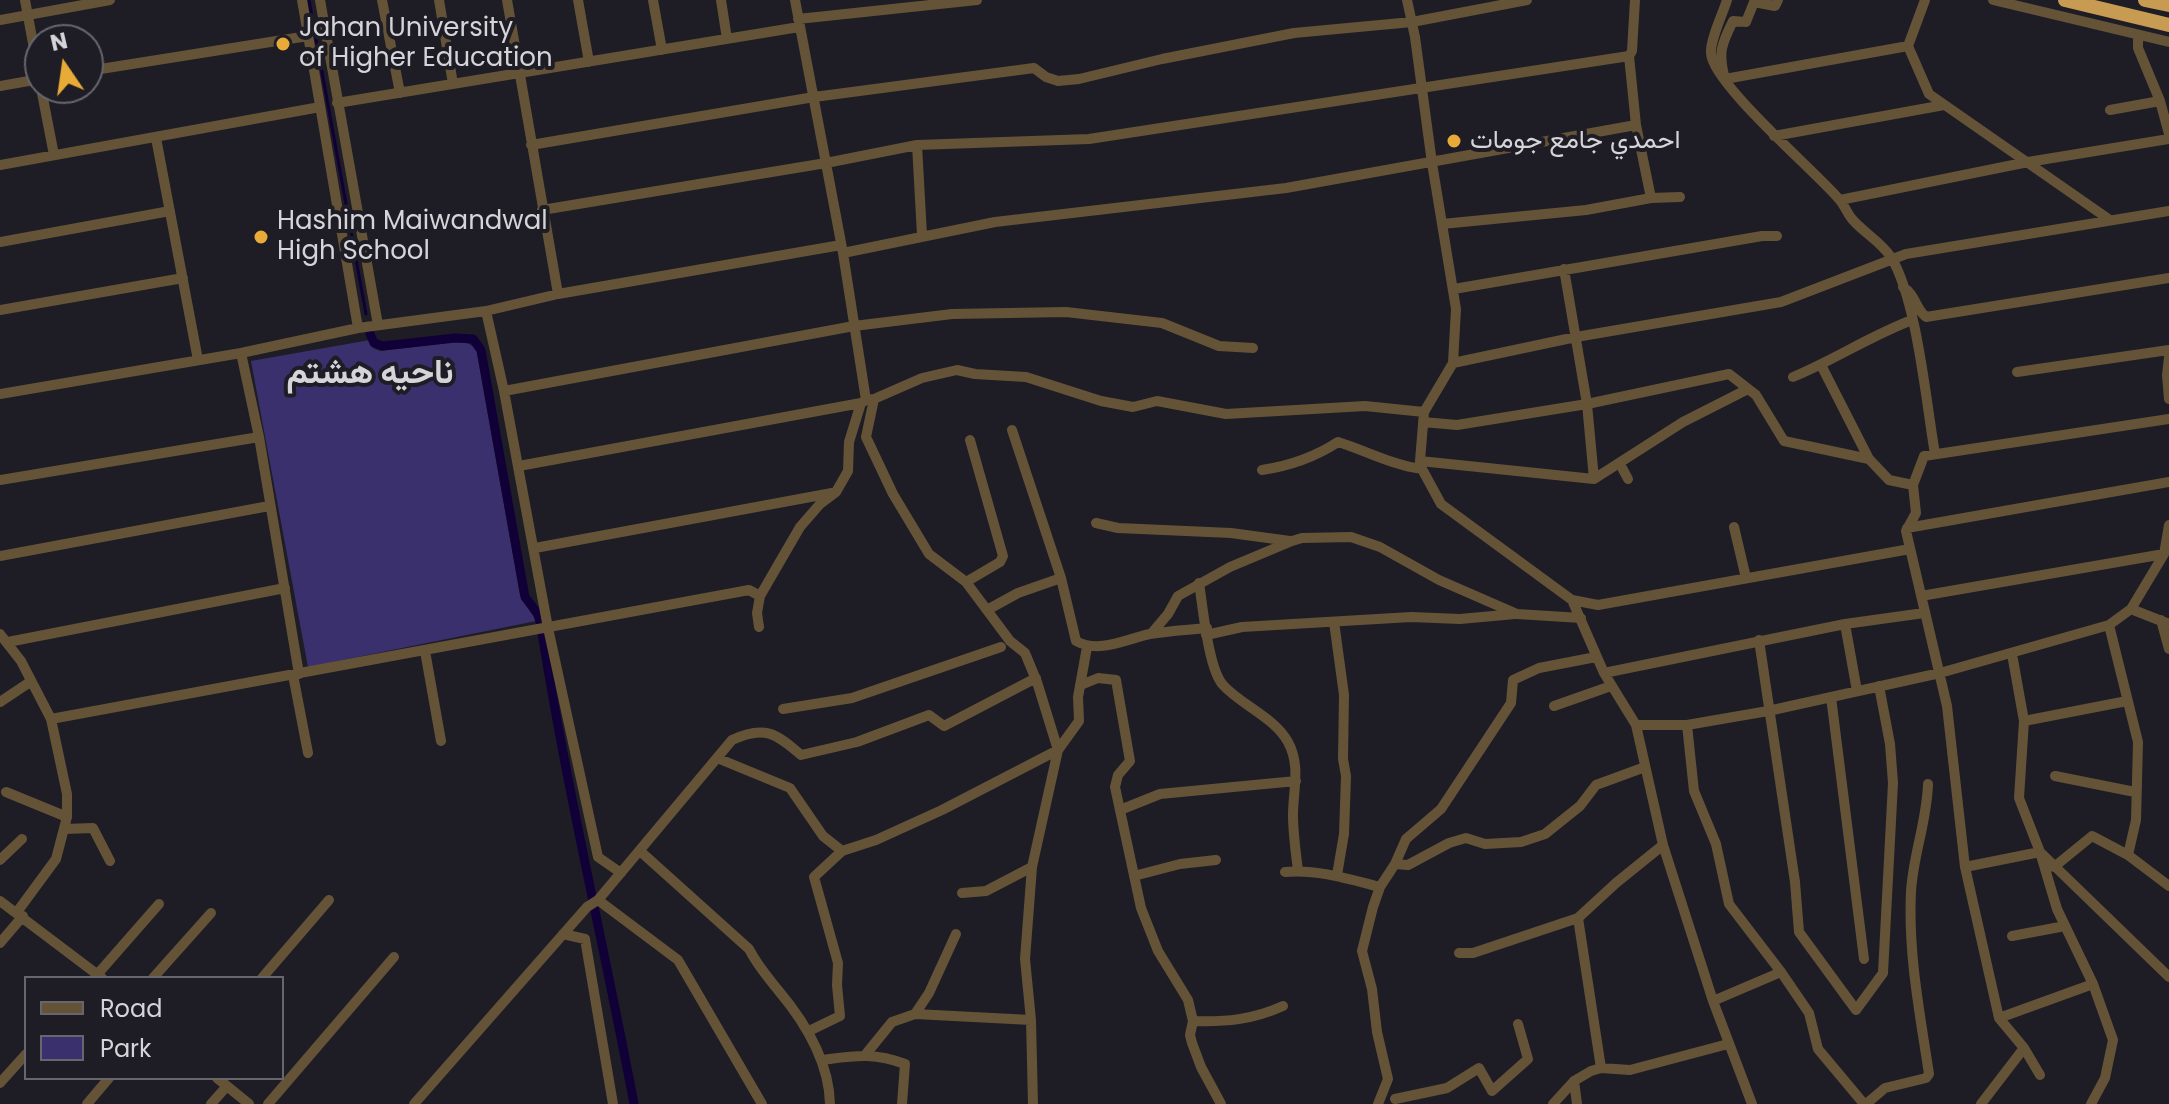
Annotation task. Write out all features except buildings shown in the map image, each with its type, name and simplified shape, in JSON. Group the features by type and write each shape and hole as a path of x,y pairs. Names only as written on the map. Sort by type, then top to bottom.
{"highway":[{"path":"2065,0 2169,25"},
{"path":"2145,0 2169,5"}],"street":[{"path":"25,0 30,24"},
{"path":"0,20 110,0"},
{"path":"302,0 358,328"},
{"path":"320,0 378,325"},
{"path":"382,0 400,93"},
{"path":"439,0 453,84"},
{"path":"507,0 558,294"},
{"path":"578,0 589,62"},
{"path":"653,0 662,50"},
{"path":"721,0 727,39"},
{"path":"795,0 867,401 866,437 893,494 929,554 966,582 1010,641 1025,653 1058,750"},
{"path":"337,103 727,39 798,23 977,0"},
{"path":"1407,0 1454,289 1456,334 1453,363 1424,417 1421,465 1441,504 1572,600 1598,605 1910,549"},
{"path":"531,145 814,97 1034,68 1058,81 1079,79 1294,33 1412,22 1527,0"},
{"path":"1635,0 1632,51 1629,56 1636,125 1651,198"},
{"path":"1727,0 1711,52 1716,71 1774,136 1840,200 1852,219 1875,237 1891,258 1912,320 1935,454"},
{"path":"1725,79 1719,55 1733,21 1746,22 1754,2 1775,6 1778,0"},
{"path":"1925,0 1908,46 1929,94 2110,220"},
{"path":"1993,0 2169,42"},
{"path":"1840,200 2169,136 2160,101 2138,48 2138,35"},
{"path":"104,68 308,36"},
{"path":"1725,79 1908,46"},
{"path":"542,210 917,145 1089,139 1629,56"},
{"path":"0,86 24,82"},
{"path":"2110,110 2160,101"},
{"path":"44,104 54,155"},
{"path":"1774,136 1944,105"},
{"path":"0,165 320,107"},
{"path":"0,394 241,353 358,328 486,311 558,294 995,222 1286,188 1636,125"},
{"path":"156,138 198,360"},
{"path":"917,145 922,235"},
{"path":"1442,224 1680,197"},
{"path":"0,242 170,211"},
{"path":"1453,363 1576,337 1781,302 1839,282 1891,258 2169,211"},
{"path":"1454,289 1762,236 1777,236"},
{"path":"1564,269 1587,404 1594,479"},
{"path":"0,310 183,278"},
{"path":"1903,287 1912,292 1920,312 1926,317 2169,278"},
{"path":"486,311 535,548 543,629 598,857 621,873"},
{"path":"504,391 854,326 952,314 1066,312 1162,323 1219,346 1253,348"},
{"path":"1793,377 1876,334 1912,320"},
{"path":"2017,372 2169,350"},
{"path":"241,353 285,588 308,753"},
{"path":"2169,357 2169,399"},
{"path":"1821,365 1869,459 1889,480 1913,485"},
{"path":"519,466 867,401 922,378 957,370 1026,377 1101,401 1133,407 1157,401 1226,414 1365,406 1457,425 1587,404 1729,374 1756,395 1784,441 1869,459"},
{"path":"1262,470 1286,466 1338,442 1368,451 1399,466 1421,465 1594,479 1683,422 1748,389"},
{"path":"759,627 757,613 760,596 800,527 820,504 836,492 848,471 849,442 867,401"},
{"path":"2040,1075 2024,1048 1999,1018 1965,867 1947,706 1907,528 1916,513 1913,485 1922,457 2169,419"},
{"path":"1012,430 1061,578 1076,641 1087,647 1116,644 1151,634 1411,617 1460,619 1517,614 1581,618"},
{"path":"0,480 259,437"},
{"path":"966,582 1000,562 1003,556 970,440"},
{"path":"1620,464 1628,479"},
{"path":"1907,528 2169,482"},
{"path":"535,548 836,492"},
{"path":"0,556 269,506"},
{"path":"1096,523 1118,528 1231,533 1292,541"},
{"path":"1636,725 1687,725 1768,711 1940,673 2109,625 2131,609 2164,554 2169,525"},
{"path":"1734,527 1746,578"},
{"path":"1151,634 1178,596 1199,583 1302,538 1351,537 1380,547 1439,580 1517,614"},
{"path":"1921,596 2164,554"},
{"path":"987,610 1018,593 1061,578"},
{"path":"1199,583 1207,632 1221,684 1254,708 1287,741 1296,781 1293,814 1298,871"},
{"path":"0,943 56,859 66,823 67,794 51,719 4,638 285,588"},
{"path":"51,719 749,590 760,596"},
{"path":"1572,600 1604,673 1636,725 1663,845 1713,1001 1752,1104"},
{"path":"2131,609 2165,622 2169,649"},
{"path":"1604,673 1759,640 1924,613"},
{"path":"1334,622 1344,695 1343,759 1346,776 1344,834 1337,875"},
{"path":"1845,624 1857,691"},
{"path":"2109,625 2138,742 2136,820 2128,855"},
{"path":"1759,640 1795,882 1799,932 1856,1010 1883,973 1893,783 1890,744 1879,686"},
{"path":"783,709 852,698 1001,647"},
{"path":"1033,1104 1031,1020 1025,959 1032,867 1058,750 1079,721 1078,697 1087,647"},
{"path":"425,651 441,741"},
{"path":"2012,654 2024,721 2019,798 2057,909 2093,984 2113,1040 2105,1078 2091,1104"},
{"path":"1378,1104 1388,1079 1362,951 1380,887 1406,839 1441,809 1488,742 1511,703 1513,680 1539,668 1596,657"},
{"path":"414,1104 587,907 598,900 732,740 759,731 774,733 801,755 857,742 929,715 944,726 1036,678"},
{"path":"1081,685 1098,678 1116,680 1130,761 1118,775 1115,787 1141,908 1154,942 1188,1000 1193,1021 1192,1043 1221,1104"},
{"path":"0,702 30,682"},
{"path":"1554,706 1611,686"},
{"path":"1831,697 1864,959"},
{"path":"2024,721 2127,701"},
{"path":"1687,725 1694,791 1716,844 1729,904 1809,1013 1818,1049 1865,1104 1885,1088 1926,1078 1929,1074 1912,967 1911,894 1928,784"},
{"path":"809,1031 840,1016 838,963 814,877 842,851 876,840 942,810 1058,750"},
{"path":"717,758 790,788 823,836 842,851"},
{"path":"1395,864 1408,865 1449,843 1466,838 1485,844 1521,842 1545,834 1580,806 1596,785 1645,767"},
{"path":"2055,776 2135,792"},
{"path":"1120,810 1160,794 1296,781"},
{"path":"6,792 66,823 93,828 110,861"},
{"path":"2054,867 2092,836 2128,855 2169,886"},
{"path":"0,860 22,839"},
{"path":"1459,953 1473,953 1578,918 1663,845"},
{"path":"640,851 749,949 757,966 809,1031 821,1060 830,1104"},
{"path":"1965,867 2040,852"},
{"path":"2040,852 2169,977"},
{"path":"1134,876 1180,864 1216,860"},
{"path":"962,893 986,891 1032,867"},
{"path":"1285,872 1337,875 1380,887"},
{"path":"264,976 329,900"},
{"path":"598,900 678,960 762,1104"},
{"path":"0,901 97,976"},
{"path":"99,976 159,904"},
{"path":"155,976 211,913"},
{"path":"1578,918 1601,1068"},
{"path":"2012,936 2065,926"},
{"path":"563,934 585,939 613,1104"},
{"path":"915,1014 929,993 956,934"},
{"path":"268,1104 394,957"},
{"path":"1713,1001 1781,972"},
{"path":"1999,1018 2093,984"},
{"path":"1193,1021 1230,1022 1260,1016 1283,1006"},
{"path":"866,1054 892,1022 915,1014 1031,1020"},
{"path":"1384,1088 1397,1101 1447,1088 1479,1068 1492,1091 1528,1059 1518,1024"},
{"path":"1553,1104 1574,1081 1591,1071 1601,1068 1630,1070 1728,1044"},
{"path":"1981,1104 2024,1048"},
{"path":"821,1060 866,1054 905,1064 902,1104"},
{"path":"0,1083 24,1056"},
{"path":"87,1104 107,1080"},
{"path":"220,1080 249,1104"},
{"path":"1574,1081 1577,1104"},
{"path":"211,1104 227,1086"}],"green space":[{"path":"370,340 373,348 380,351 464,341 476,348 520,595 536,621 308,667 251,361"}],"waterway":[{"path":"309,0 366,314"},
{"path":"370,334 374,343 383,346 455,338 473,339 481,350 525,597 538,614 541,626 634,1104"}],"place":[{"name":"Jahan University of Higher Education","path":"283,44"},
{"name":"احمدي جامع جومات","path":"1454,141"},
{"name":"Hashim Maiwandwal High School","path":"261,237"}],"district":[{"name":"ناحیه هشتم","path":"370,374"}]}
